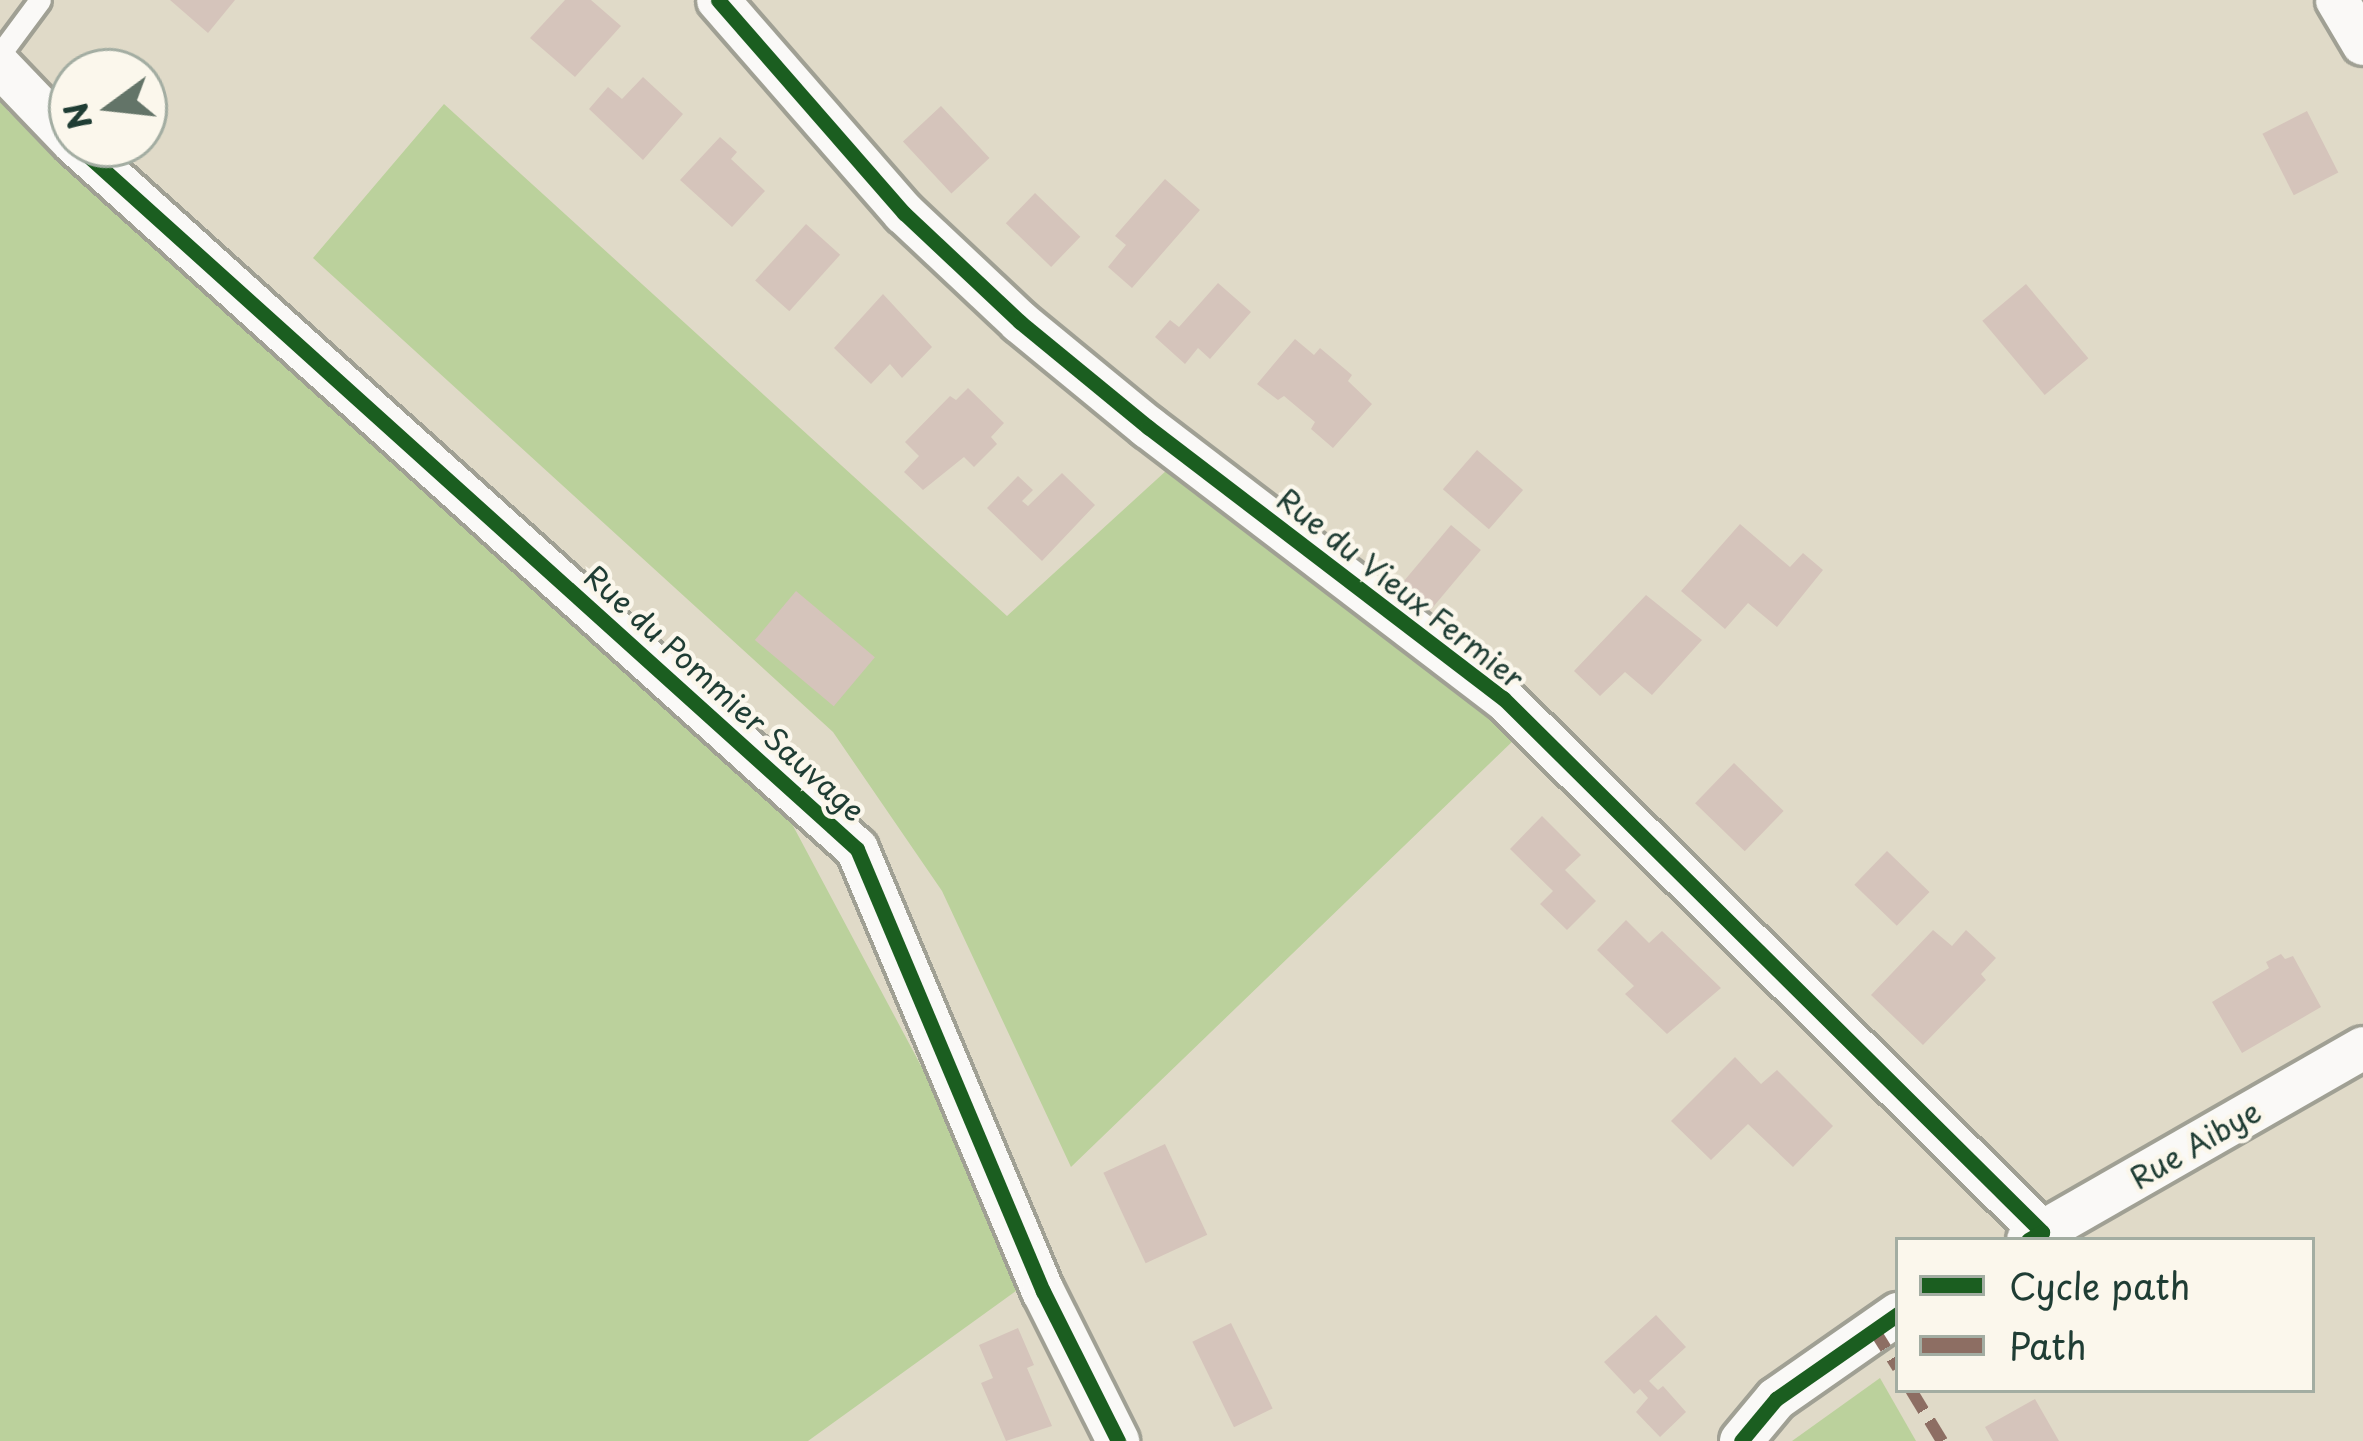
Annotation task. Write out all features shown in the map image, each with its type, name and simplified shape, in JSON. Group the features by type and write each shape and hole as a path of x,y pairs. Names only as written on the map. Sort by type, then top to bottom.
{"street":[{"name":"Rue du Vieux Fermier","path":"718,0 904,213 1020,322 1503,698 2035,1236"},
{"path":"2337,0 2363,44"},
{"name":"Rue du Pommier Sauvage","path":"0,66 48,115"},
{"name":"Rue du Pommier Sauvage","path":"103,168 857,849 1043,1291 1118,1441"},
{"name":"Rue Aibye","path":"2035,1236 2363,1048"},
{"path":"1741,1441 1776,1399 1895,1316"}],"lane":[{"path":"0,53 40,0"}],"green space":[{"path":"0,87 8,111 48,147 48,168 72,168 775,792 1007,1227 1020,1288 808,1441 0,1441"},
{"path":"444,104 1007,616 1167,470 1516,738 1071,1167 942,891 833,732 313,258"},
{"path":"1880,1378 1916,1441 1792,1441"}],"building":[{"path":"170,0 235,0 208,33"},
{"path":"565,0 591,0 621,26 575,77 530,38"},
{"path":"643,77 683,114 643,160 589,109 608,87 622,99"},
{"path":"941,106 989,158 951,193 903,141"},
{"path":"2307,111 2338,172 2294,195 2262,134"},
{"path":"720,137 737,152 731,159 765,191 732,227 680,180"},
{"path":"1165,179 1200,210 1132,288 1108,267 1126,245 1115,236"},
{"path":"1035,193 1080,237 1051,267 1006,223"},
{"path":"806,224 840,255 789,311 755,280"},
{"path":"1218,283 1251,312 1210,359 1198,348 1185,364 1155,337 1170,320 1179,327"},
{"path":"2026,284 2088,358 2045,395 1982,321"},
{"path":"883,294 932,347 902,378 890,364 871,384 834,348"},
{"path":"1295,339 1314,355 1320,348 1352,375 1348,381 1372,404 1333,448 1311,429 1315,422 1284,396 1278,400 1257,384"},
{"path":"968,388 1004,423 991,437 997,444 974,467 964,457 923,490 904,472 919,456 905,442 950,396 956,400"},
{"path":"1477,450 1523,490 1489,529 1443,489"},
{"path":"1062,473 1095,505 1042,561 987,508 1018,476 1033,490 1022,501 1028,506"},
{"path":"1740,524 1790,567 1803,553 1823,570 1777,627 1748,603 1725,629 1681,591"},
{"path":"1451,525 1481,550 1420,622 1391,597"},
{"path":"796,591 875,657 834,706 755,640"},
{"path":"1646,595 1702,640 1652,695 1625,672 1600,696 1574,671"},
{"path":"1734,763 1784,811 1745,851 1695,803"},
{"path":"1542,816 1581,855 1565,870 1596,901 1567,930 1540,904 1553,891 1510,849"},
{"path":"1887,851 1929,892 1897,926 1854,885"},
{"path":"1626,920 1649,943 1662,931 1721,988 1667,1034 1625,994 1634,986 1597,950"},
{"path":"1933,930 1952,946 1966,930 1996,958 1981,974 1986,980 1923,1045 1871,995"},
{"path":"2281,954 2285,959 2293,956 2321,1007 2242,1053 2212,1002 2269,968 2266,962"},
{"path":"1735,1057 1761,1084 1777,1070 1833,1126 1793,1167 1748,1124 1711,1160 1671,1121"},
{"path":"1165,1144 1207,1235 1146,1263 1103,1173"},
{"path":"1656,1315 1686,1347 1649,1381 1658,1390 1663,1386 1686,1412 1660,1437 1636,1412 1648,1398 1640,1389 1634,1394 1604,1362"},
{"path":"1231,1323 1273,1408 1234,1427 1192,1342"},
{"path":"1018,1328 1034,1365 1027,1368 1052,1426 1006,1441 981,1383 993,1378 979,1345"},
{"path":"2035,1399 2059,1441 1993,1441 1985,1427"}],"marked path":[{"path":"1873,1328 1895,1363"},
{"path":"1913,1393 1942,1441"}],"cycle path":[{"path":"718,0 904,213 1020,322 1148,427 1503,698 2042,1232 2033,1237"},
{"path":"102,168 857,849 1043,1291 1118,1441"},
{"path":"1741,1441 1776,1399 1895,1316"}]}
